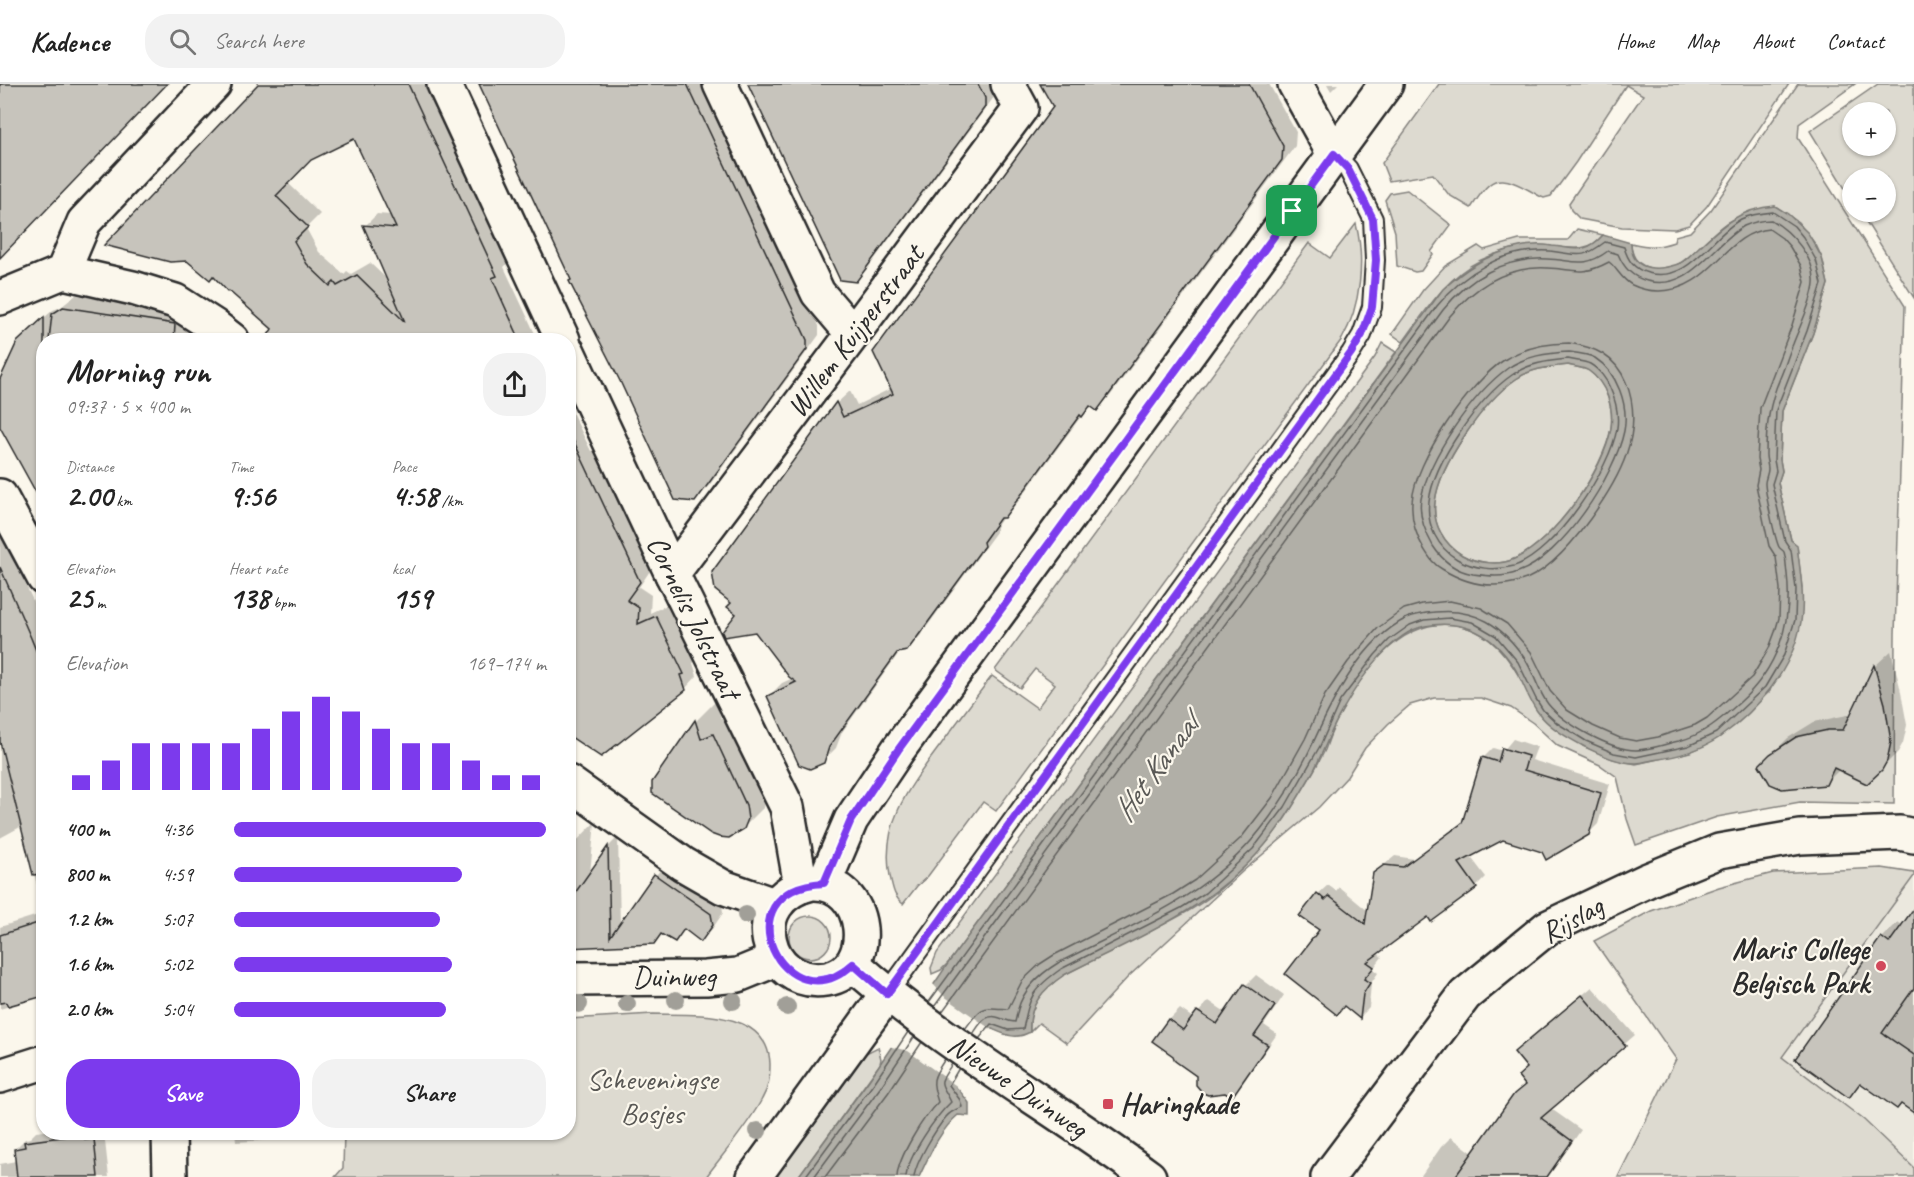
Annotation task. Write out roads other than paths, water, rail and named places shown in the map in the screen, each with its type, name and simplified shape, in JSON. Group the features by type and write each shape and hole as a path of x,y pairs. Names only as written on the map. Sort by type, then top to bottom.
{"street":[{"path":"63,272 84,222 214,84"},
{"path":"444,84 560,333"},
{"path":"720,84 818,293 853,334"},
{"name":"Willem Kuijperstraat","path":"672,574 1021,108 1008,84"},
{"path":"1295,84 1334,154"},
{"path":"812,884 898,750 1386,84"},
{"path":"0,298 63,272 133,288 175,301 223,333"},
{"name":"Cornelis Jolstraat","path":"576,369 672,574 787,807 812,884"},
{"path":"0,496 36,563"},
{"path":"576,788 683,864 723,887 774,905"},
{"name":"Rijslag","path":"1328,1177 1465,996 1547,928 1648,880 1719,851 1800,837 1900,833 1914,836"},
{"path":"812,884 838,888 850,899 860,925 860,941 853,964 842,974 829,979 817,980 795,975 785,969 777,959 770,935 769,918 774,905 783,895 812,884"},
{"name":"Duinweg","path":"576,979 706,978 738,975 777,959"},
{"path":"754,1177 897,1002 853,964"},
{"name":"Nieuwe Duinweg","path":"897,1002 1089,1133 1149,1177"},
{"path":"0,1076 36,1065"},
{"path":"169,1140 170,1177"}],"lane":[{"path":"897,1002 1362,335 1372,307 1376,260 1373,219 1348,169 1334,154"}],"water":[{"name":"Het Kanaal","path":"1775,206 1788,214 1808,233 1822,258 1828,284 1813,333 1782,411 1780,460 1782,471 1778,483 1791,540 1797,545 1801,574 1801,622 1797,639 1782,672 1748,714 1720,737 1688,752 1639,763 1617,760 1579,744 1547,722 1534,706 1506,655 1487,638 1465,627 1453,625 1439,624 1413,630 1401,637 1368,670 1340,714 1314,770 1284,820 1252,860 1203,900 1177,917 1056,980 1043,992 1034,1006 1030,1032 1016,1036 1006,1035 992,1029 955,1084 969,1103 969,1116 958,1115 946,1128 919,1177 798,1177 869,1080 949,962 1443,289 1476,264 1504,251 1538,245 1579,249 1591,245 1603,235 1631,243 1632,253 1636,260 1649,268 1675,265 1683,262 1724,225 1747,212","holes":["1568,365 1587,370 1595,376 1610,404 1611,428 1599,464 1575,503 1545,538 1529,550 1514,559 1495,563 1481,562 1462,555 1445,539 1435,518 1438,487 1454,452 1478,417 1516,379 1528,372"]}],"place":[{"name":"Maris College Belgisch Park","path":"1881,966"},
{"name":"Haringkade","path":"1108,1104"}],"park label":[{"name":"Scheveningse Bosjes","path":"652,1096"}]}
